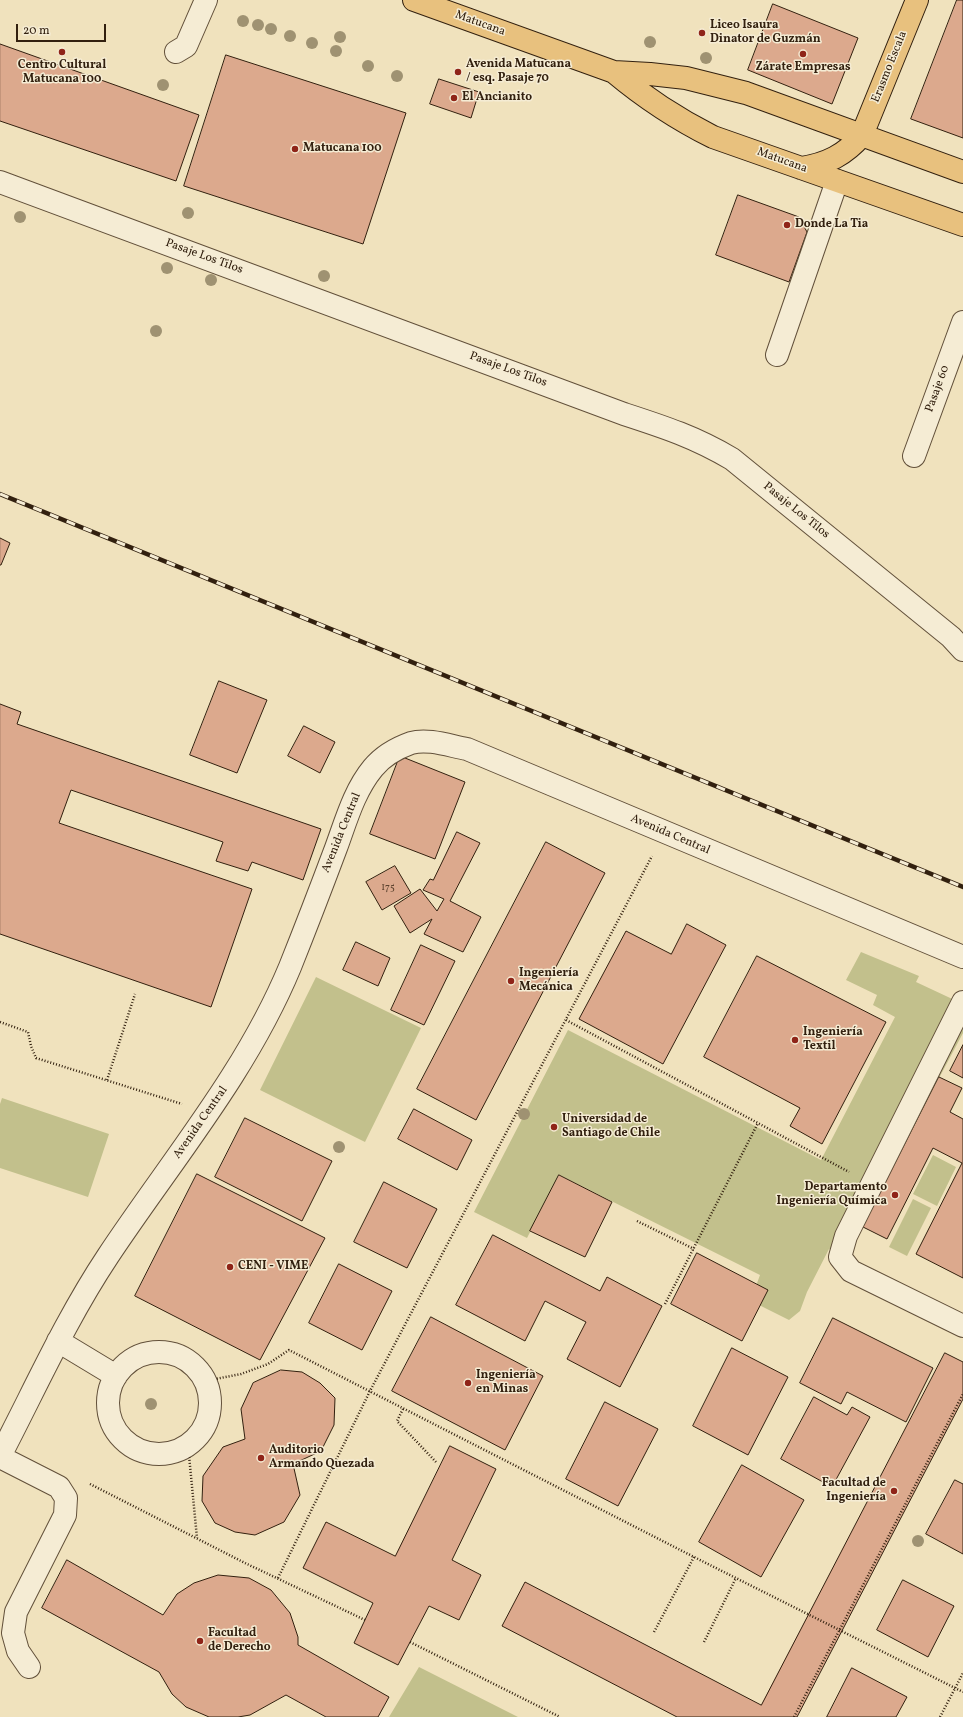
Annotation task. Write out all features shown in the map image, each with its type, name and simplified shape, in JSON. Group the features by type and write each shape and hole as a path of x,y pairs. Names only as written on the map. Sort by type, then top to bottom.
{"main road":[{"name":"Matucana","path":"414,0 614,72 679,77 746,93 963,172"},
{"name":"Erasmo Escala","path":"862,135 917,0"},
{"name":"Matucana","path":"614,72 659,107 685,123 713,136 963,225"},
{"path":"801,168 815,166 842,155 862,135"}],"street":[{"path":"176,52 186,46 206,0"},
{"path":"777,354 837,181"},
{"name":"Pasaje Los Tilos","path":"0,182 616,411 680,432 706,444 732,459 951,637 963,650"},
{"name":"Pasaje 60","path":"914,456 963,322"},
{"name":"Avenida Central","path":"0,1456 58,1341 107,1257 209,1112 247,1053 280,993 356,795 373,767 393,751 411,743 422,742 432,742 468,750 963,957"},
{"path":"963,1002 846,1236 840,1257 851,1271 963,1326"},
{"path":"58,1341 116,1376"},
{"path":"154,1353 170,1353 184,1359 196,1369 205,1381 209,1399 208,1416 200,1432 188,1445 172,1453 155,1455 138,1450 123,1440 113,1426 108,1410 109,1392 116,1376 126,1364 139,1356 154,1353"},
{"path":"0,1456 59,1486 66,1498 64,1515 16,1612 13,1633 18,1652 29,1667"}],"path":[{"path":"278,1578 370,1391 665,833"},
{"path":"106,1080 135,994"},
{"path":"566,1020 872,1184"},
{"path":"0,1022 28,1032 31,1046 36,1058 209,1112"},
{"path":"665,1304 758,1123"},
{"path":"637,1221 694,1249"},
{"path":"205,1381 241,1374 268,1364 289,1350 694,1557 963,1692"},
{"path":"794,1717 963,1394"},
{"path":"403,1409 397,1421 436,1462"},
{"path":"188,1445 197,1538"},
{"path":"84,1482 365,1620"},
{"path":"654,1632 694,1557"},
{"path":"704,1642 736,1578"},
{"path":"410,1642 560,1717"},
{"path":"940,1717 963,1673"}],"shaded area":[{"path":"861,952 919,976 916,982 963,1004 963,1033 844,1257 829,1249 807,1292 800,1311 789,1320 757,1304 756,1286 760,1275 559,1175 527,1238 474,1212 568,1030 821,1160 895,1017 873,1005 877,995 846,980"},
{"path":"316,977 421,1028 365,1142 260,1090"},
{"path":"2,1098 109,1134 88,1197 0,1168 0,1104"},
{"path":"933,1155 956,1167 937,1206 913,1194"},
{"path":"913,1199 931,1208 907,1256 889,1247"},
{"path":"419,1667 518,1717 389,1717"}],"building":[{"path":"957,0 963,0 963,138 911,119"},
{"name":"Zárate Empresas","path":"773,4 858,38 832,104 748,70"},
{"path":"0,44 199,115 176,181 0,121"},
{"name":"Matucana 100","path":"226,55 406,113 363,244 184,186"},
{"name":"El Ancianito","path":"439,79 479,92 471,118 430,104"},
{"path":"738,195 799,217 807,232 789,282 716,255"},
{"path":"0,538 10,543 1,565 0,565"},
{"path":"219,681 267,700 237,773 190,755"},
{"path":"0,704 21,712 17,724 321,829 303,880 252,862 248,871 216,861 223,842 71,790 59,823 252,889 211,1007 0,934"},
{"path":"304,726 335,742 320,773 288,756"},
{"path":"400,756 465,782 435,859 370,834"},
{"path":"457,832 480,843 450,901 481,917 463,952 424,934 432,919 410,933 394,906 420,889 437,911 444,899 423,890 430,879 433,880"},
{"name":"Ingeniería Mecánica","path":"546,842 605,873 476,1120 417,1089"},
{"path":"395,866 411,893 382,910 366,882"},
{"name":"Ingeniería Mecánica","path":"687,924 726,945 663,1064 579,1019 626,931 671,954"},
{"path":"356,942 390,958 378,986 343,970"},
{"path":"421,945 455,961 424,1025 391,1010"},
{"name":"Ingeniería Textil","path":"757,956 886,1022 822,1144 790,1126 800,1108 704,1057"},
{"path":"963,1045 963,1078 950,1071"},
{"name":"Departamento Ingeniería Química","path":"939,1077 962,1088 950,1112 963,1119 963,1278 916,1254 962,1163 933,1148 887,1239 863,1227"},
{"path":"414,1109 472,1140 457,1170 398,1139"},
{"path":"245,1118 332,1161 302,1221 215,1177"},
{"name":"CENI - VIME","path":"197,1174 325,1238 260,1360 135,1296"},
{"path":"559,1175 612,1202 585,1257 530,1231"},
{"path":"384,1182 437,1209 407,1268 354,1242"},
{"path":"493,1235 600,1291 607,1277 662,1306 620,1387 567,1359 586,1322 545,1301 525,1341 456,1305"},
{"path":"697,1253 768,1290 742,1341 671,1304"},
{"path":"339,1264 392,1291 362,1350 309,1323"},
{"name":"Ingeniería en Minas","path":"431,1317 543,1376 505,1450 392,1391"},
{"path":"833,1318 933,1368 906,1422 847,1392 841,1404 800,1383"},
{"path":"732,1348 788,1377 748,1455 693,1426"},
{"name":"Facultad de Ingeniería","path":"945,1353 963,1362 963,1399 797,1717 677,1717 502,1626 525,1582 761,1705"},
{"name":"Auditorio Armando Quezada","path":"281,1370 302,1372 320,1383 335,1398 334,1425 321,1451 293,1464 300,1495 284,1522 255,1535 235,1532 215,1523 202,1501 203,1476 223,1447 245,1439 241,1409 253,1383"},
{"path":"814,1397 847,1415 852,1407 870,1417 832,1487 781,1459"},
{"path":"605,1402 658,1429 618,1506 566,1479"},
{"path":"450,1446 496,1469 452,1560 481,1575 459,1620 429,1606 398,1665 354,1643 373,1603 303,1568 326,1522 395,1556"},
{"path":"742,1465 804,1500 761,1577 699,1542"},
{"path":"955,1480 963,1484 963,1554 926,1534"},
{"name":"Facultad de Derecho","path":"67,1560 163,1615 177,1594 194,1583 218,1575 249,1578 271,1590 290,1613 298,1637 298,1645 389,1697 378,1717 326,1717 286,1695 250,1715 238,1717 209,1717 186,1707 172,1694 159,1672 42,1608"},
{"path":"903,1580 954,1606 928,1657 877,1630"},
{"path":"852,1668 907,1697 896,1717 827,1717"}],"railway":[{"path":"0,494 963,887"}],"place":[{"name":"Liceo Isaura Dinator de Guzmán","path":"702,33"},
{"name":"Centro Cultural Matucana 100","path":"62,52"},
{"name":"Zárate Empresas","path":"803,54"},
{"name":"Avenida Matucana / esq. Pasaje 70","path":"458,72"},
{"name":"El Ancianito","path":"454,98"},
{"name":"Matucana 100","path":"295,149"},
{"name":"Donde La Tia","path":"787,225"},
{"name":"Ingeniería Mecánica","path":"511,981"},
{"name":"Ingeniería Textil","path":"795,1040"},
{"name":"Universidad de Santiago de Chile","path":"554,1127"},
{"name":"Departamento Ingeniería Química","path":"895,1195"},
{"name":"CENI - VIME","path":"230,1267"},
{"name":"Ingeniería en Minas","path":"468,1383"},
{"name":"Auditorio Armando Quezada","path":"261,1458"},
{"name":"Facultad de Ingeniería","path":"894,1491"},
{"name":"Facultad de Derecho","path":"200,1641"}]}
